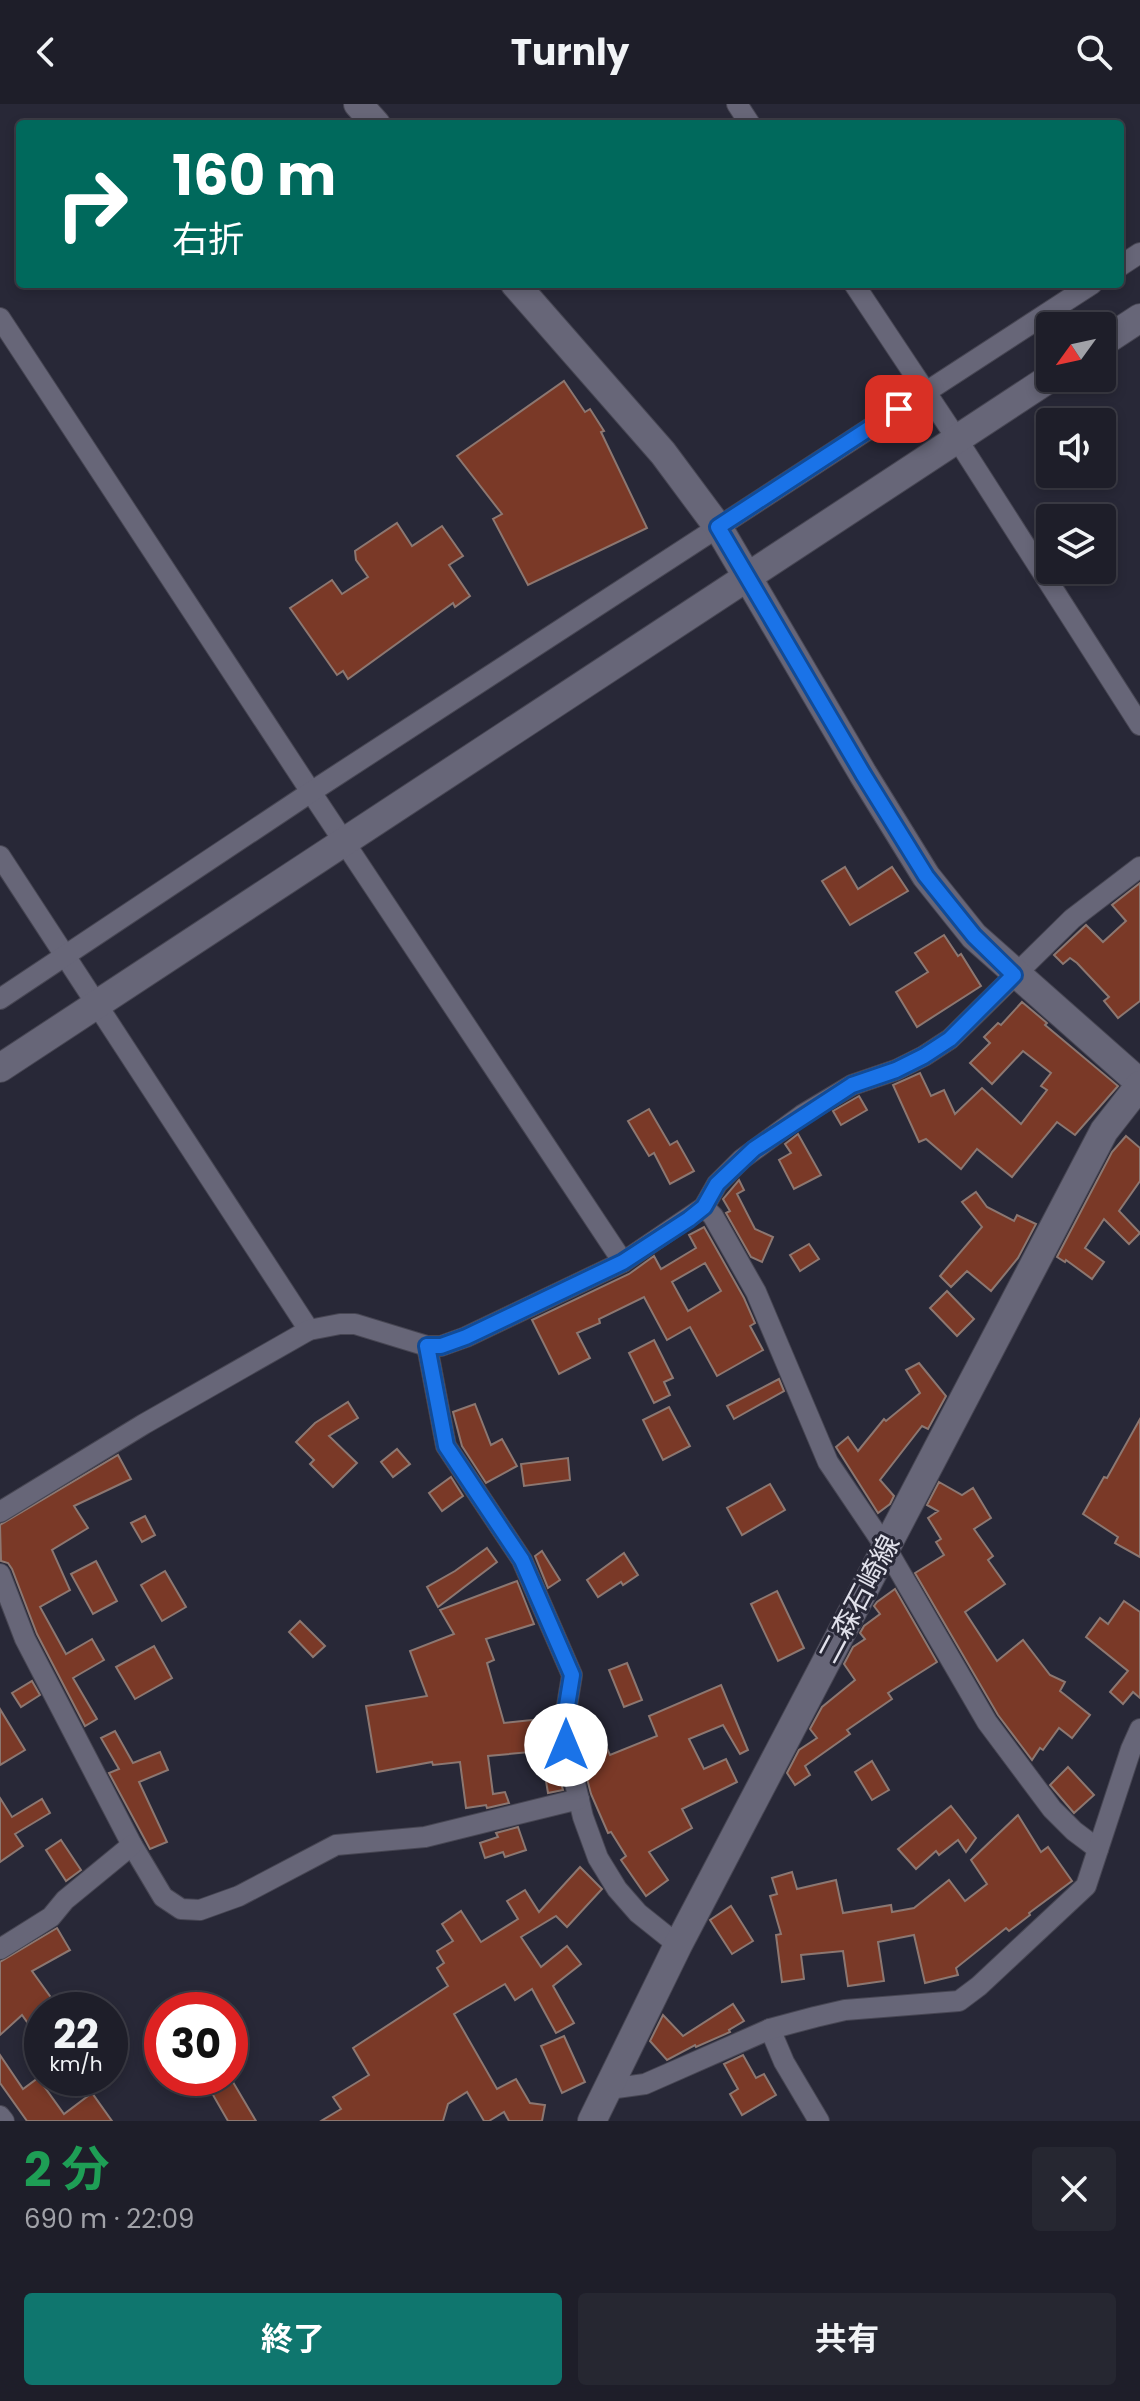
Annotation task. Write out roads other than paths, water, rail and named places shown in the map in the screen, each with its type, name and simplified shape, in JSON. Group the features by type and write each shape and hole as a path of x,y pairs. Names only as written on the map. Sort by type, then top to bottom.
{"street":[{"path":"358,104 372,120"},
{"path":"519,288 663,453 718,527 926,876 974,936 1014,975 1140,1084"},
{"path":"857,288 1140,725"},
{"path":"0,999 311,792 1086,288"},
{"path":"0,318 623,1262"},
{"path":"1116,334 1140,318"},
{"path":"0,1068 1036,387"},
{"path":"0,856 309,1330"},
{"path":"0,1512 144,1424 309,1330 355,1324 427,1346 441,1346 623,1262 704,1207 717,1184 754,1149 852,1085 896,1070 950,1039 1072,919 1140,867"},
{"name":"二森石崎線","path":"592,2121 678,1945 1104,1131 1140,1084"},
{"path":"704,1207 713,1216 756,1292 828,1462 886,1548 987,1722 1052,1809 1098,1849"},
{"path":"427,1346 446,1446 522,1560 572,1675 564,1724 566,1745 598,1858 638,1913 678,1945"},
{"path":"0,1574 25,1639 132,1845 163,1897 181,1909 200,1910 239,1896 336,1845 425,1837 579,1799"},
{"path":"609,2089 645,2084 770,2029 845,2010 959,2001 1077,1897 1092,1872 1140,1729"},
{"path":"0,1949 51,1917 65,1900 132,1845"},
{"path":"770,2029 784,2062 819,2121"},
{"path":"0,2116 4,2121"}]}
